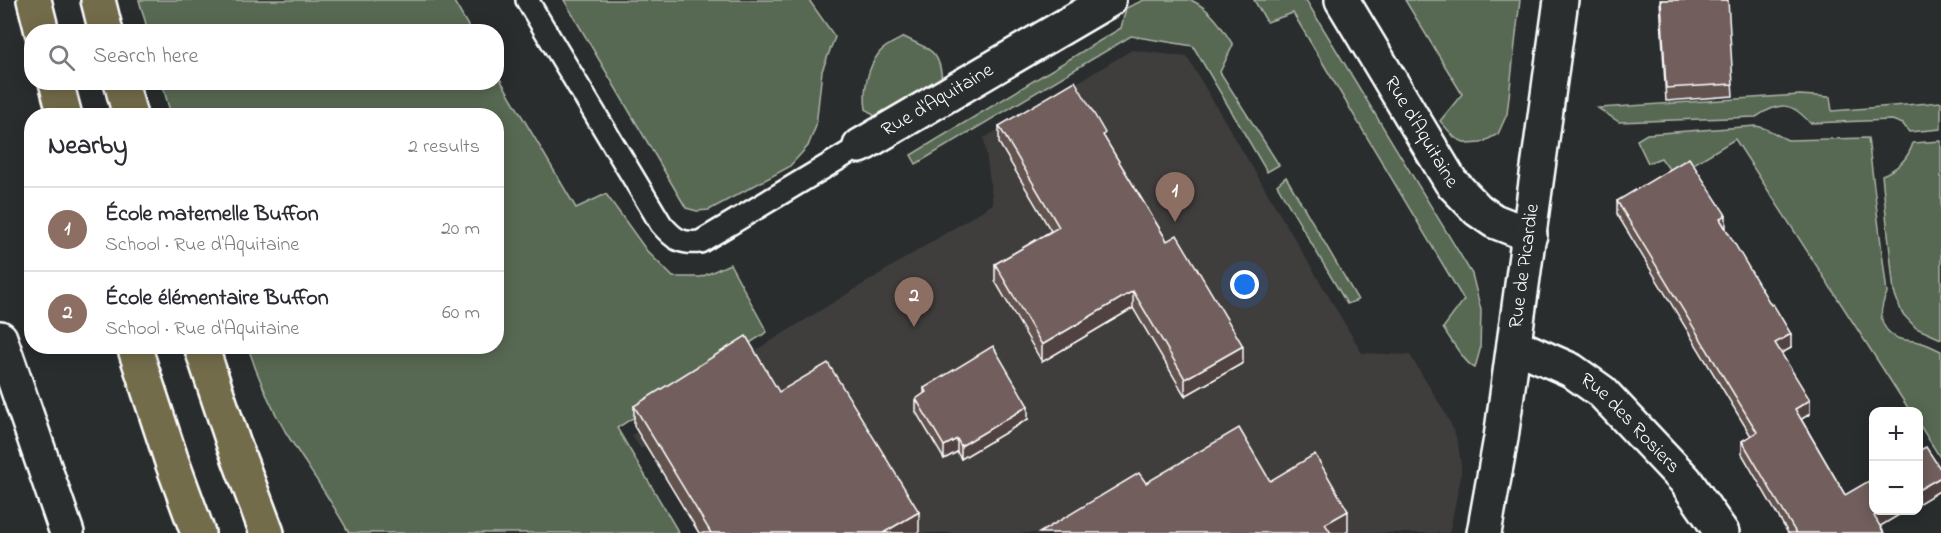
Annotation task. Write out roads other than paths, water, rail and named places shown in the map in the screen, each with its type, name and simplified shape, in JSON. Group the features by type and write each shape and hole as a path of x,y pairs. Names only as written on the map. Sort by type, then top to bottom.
{"main road":[{"path":"34,0 40,24"},
{"path":"98,0 104,24"},
{"path":"58,90 63,108"},
{"path":"123,90 128,108"},
{"path":"137,354 198,533"},
{"path":"204,354 267,533"}],"street":[{"name":"Rue d'Aquitaine","path":"860,146 1109,0"},
{"name":"Rue d'Aquitaine","path":"1342,0 1450,182 1478,210 1494,222 1530,235"},
{"name":"Rue de Picardie","path":"1484,533 1501,438 1561,0"},
{"path":"0,338 67,533"},
{"name":"Rue des Rosiers","path":"1514,345 1571,370 1602,392 1685,480 1722,533"}],"lane":[{"path":"527,0 661,224 680,242 700,242 860,146"}],"place":[{"name":"École maternelle Buffon","path":"1175,222"},
{"name":"École élémentaire Buffon","path":"914,327"}]}
